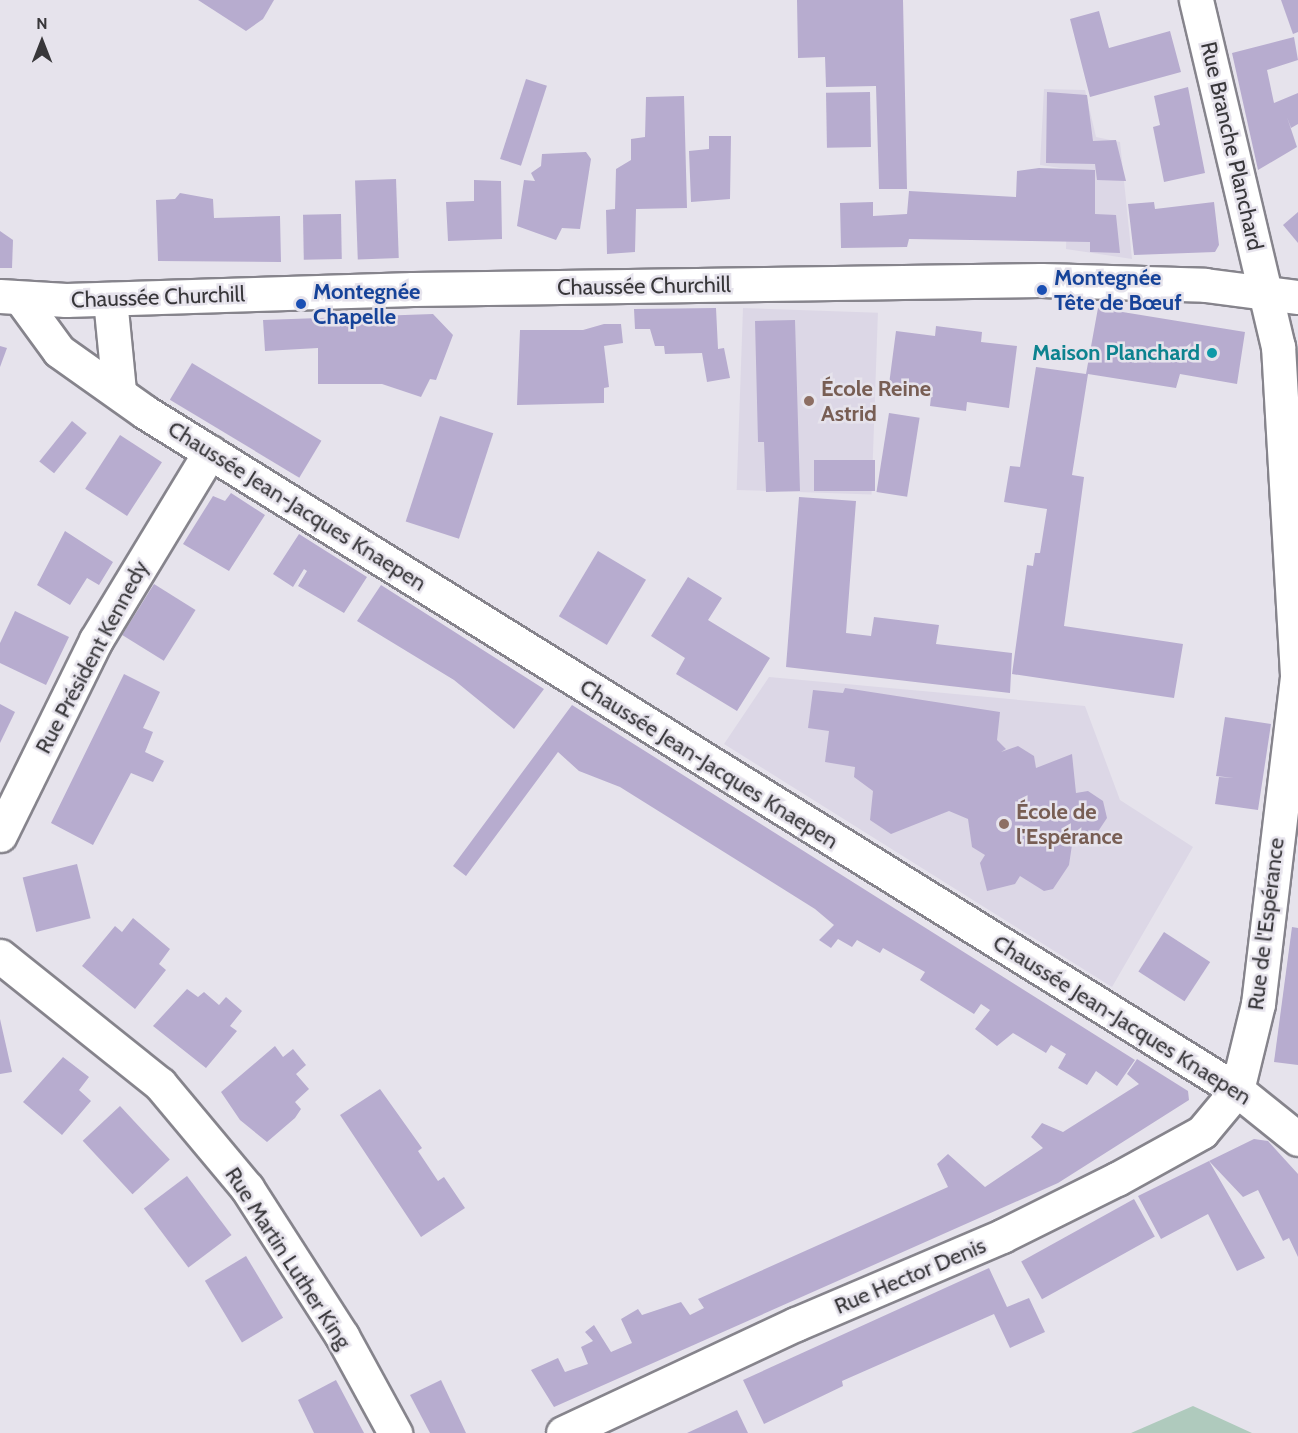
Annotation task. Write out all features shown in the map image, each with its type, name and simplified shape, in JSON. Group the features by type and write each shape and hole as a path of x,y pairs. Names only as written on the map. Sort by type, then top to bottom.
{"street":[{"name":"Rue Branche Planchard","path":"1196,0 1282,294"},
{"name":"Chaussée Churchill","path":"10,298 110,299 1041,280 1282,294"},
{"name":"Rue de l'Espérance","path":"1237,1090 1258,1004 1297,675 1278,347 1282,294"},
{"name":"Chaussée Jean-Jacques Knaepen","path":"10,298 59,351 210,452 1237,1090 1298,1138"},
{"path":"110,299 119,390"},
{"name":"Rue Président Kennedy","path":"0,835 96,639 210,452"},
{"name":"Rue Martin Luther King","path":"0,956 160,1084 247,1188 342,1336 395,1433"},
{"name":"Rue Hector Denis","path":"563,1433 796,1324 992,1241 1118,1179 1202,1132 1237,1090"}],"shaded area":[{"path":"1044,89 1085,90 1096,137 1120,142 1132,259 1066,249 1068,169 1040,165"},
{"name":"École Reine Astrid","path":"743,308 878,313 872,495 737,490"},
{"name":"École de l'Espérance","path":"769,677 1085,706 1120,800 1193,847 1112,987 724,744"}],"green space":[{"path":"1193,1406 1252,1433 1131,1433"}],"building":[{"path":"198,0 274,0 263,19 246,31"},
{"path":"797,0 903,0 907,189 879,189 876,86 826,87 825,57 798,58"},
{"path":"1281,0 1298,0 1298,32 1293,34"},
{"path":"1099,11 1109,48 1170,31 1181,72 1090,97 1070,19"},
{"path":"1294,37 1298,60 1267,70 1274,103 1298,93 1298,124 1291,128 1287,117 1297,147 1258,170 1232,53"},
{"path":"526,79 547,86 521,166 500,159"},
{"path":"1188,87 1205,173 1164,182 1153,127 1160,125 1154,96"},
{"path":"870,92 871,147 827,148 826,93"},
{"path":"1047,92 1087,95 1093,141 1116,140 1126,181 1097,180 1095,164 1046,163"},
{"path":"684,96 687,208 636,209 635,252 607,254 606,210 615,209 616,169 631,160 631,139 645,137 646,97"},
{"path":"709,136 731,136 730,199 691,202 689,151 709,149"},
{"path":"586,152 591,159 580,229 562,228 556,240 517,226 524,180 535,181 531,173 541,166 542,154"},
{"path":"1039,168 1095,170 1095,214 1116,215 1120,253 1090,252 1090,242 909,239 907,247 841,248 840,203 873,202 873,216 907,214 909,191 1016,197 1017,171"},
{"path":"396,179 399,258 358,259 355,180"},
{"path":"474,180 501,181 502,239 448,241 446,202 474,201"},
{"path":"180,193 213,199 214,218 280,216 281,262 158,261 156,200 175,199"},
{"path":"1154,202 1155,209 1214,202 1219,245 1215,252 1134,255 1128,204"},
{"path":"1298,212 1298,243 1283,225"},
{"path":"341,214 342,259 304,260 303,215"},
{"path":"0,231 13,240 12,268 0,268"},
{"path":"716,308 718,349 724,348 730,378 707,382 702,353 665,354 664,346 655,346 650,329 635,329 634,309"},
{"path":"1098,308 1245,332 1237,384 1180,374 1176,388 1088,374 1072,475 1084,477 1064,626 1183,644 1174,698 1012,674 1027,565 1033,566 1035,553 1040,553 1047,509 1004,502 1010,466 1020,467 1036,367 1086,374"},
{"path":"433,314 453,335 436,380 430,379 421,397 382,384 318,384 318,348 265,351 263,320"},
{"path":"795,320 800,491 766,492 764,442 758,442 755,321"},
{"path":"604,324 621,324 623,343 604,346 609,387 604,388 604,403 517,405 520,330 583,330"},
{"path":"936,326 982,332 981,342 1017,346 1009,408 967,402 966,411 930,406 931,397 888,392 896,331 935,336"},
{"path":"0,346 7,348 0,367"},
{"path":"192,363 321,441 299,478 170,400"},
{"path":"889,413 920,418 907,497 876,492"},
{"path":"440,416 493,433 459,539 406,522"},
{"path":"72,421 87,433 54,473 39,461"},
{"path":"120,435 162,462 127,516 85,489"},
{"path":"814,460 875,460 875,491 814,491"},
{"path":"231,493 265,515 229,571 183,544 213,496 225,501"},
{"path":"799,497 856,501 846,633 871,636 874,617 939,625 936,644 1012,653 1010,693 786,667"},
{"path":"65,531 113,562 99,585 87,578 70,605 37,585"},
{"path":"299,534 367,577 344,613 298,586 307,571 304,569 293,587 273,574"},
{"path":"598,551 646,580 607,645 559,616"},
{"path":"688,577 722,598 708,620 770,658 737,711 676,674 685,658 651,636"},
{"path":"154,584 196,610 164,661 122,635"},
{"path":"381,585 544,689 514,729 454,680 357,621"},
{"path":"15,611 69,637 46,685 0,663 0,643"},
{"path":"124,674 160,692 143,728 153,732 145,752 164,761 153,782 131,773 93,845 51,823"},
{"path":"845,688 1000,712 997,740 1006,749 1001,752 1018,746 1034,756 1036,768 1072,754 1076,793 1088,791 1103,801 1107,818 1097,833 1073,838 1069,865 1053,889 1044,891 1020,876 1015,884 987,891 980,863 985,855 972,847 968,819 949,811 891,834 870,820 873,791 854,777 855,767 825,762 829,731 808,728 813,690 843,693"},
{"path":"0,704 15,712 0,743"},
{"path":"572,705 1135,1060 1117,1086 1096,1071 1087,1085 1058,1068 1066,1054 1051,1045 1046,1053 1013,1033 997,1046 975,1029 990,1010 981,1004 974,1014 920,980 925,972 883,948 880,953 857,940 852,947 838,939 831,948 819,940 834,925 815,909 620,787 579,771 558,752 466,876 453,866"},
{"path":"1225,717 1271,724 1258,810 1215,804 1219,777 1234,778 1216,776"},
{"path":"77,864 91,918 36,932 23,878"},
{"path":"133,918 170,949 159,964 166,970 135,1009 82,966 115,926 122,932"},
{"path":"1292,927 1298,928 1298,1065 1274,1062"},
{"path":"1164,932 1210,962 1185,1001 1138,971"},
{"path":"187,989 198,997 204,992 219,1005 226,997 242,1011 230,1026 237,1031 206,1068 153,1026"},
{"path":"0,1019 12,1072 0,1074"},
{"path":"275,1046 283,1057 293,1049 306,1065 296,1074 309,1089 295,1102 301,1109 295,1118 267,1142 240,1120 221,1092"},
{"path":"63,1057 89,1077 79,1090 91,1101 62,1135 23,1102"},
{"path":"1137,1059 1188,1091 1189,1100 1058,1183 554,1407 531,1370 558,1358 565,1372 588,1364 581,1347 593,1341 585,1332 594,1325 611,1352 632,1343 621,1319 638,1309 642,1315 681,1302 690,1315 704,1308 698,1299 948,1187 937,1164 948,1154 985,1187 1043,1148 1031,1137 1042,1123 1063,1132 1139,1084 1127,1074"},
{"path":"380,1089 422,1148 418,1151 438,1181 444,1177 465,1208 421,1237 340,1115"},
{"path":"120,1106 170,1159 132,1194 83,1141"},
{"path":"1254,1139 1268,1141 1298,1174 1298,1257 1289,1238 1283,1241 1258,1190 1243,1197 1209,1161"},
{"path":"1209,1161 1265,1258 1237,1271 1208,1214 1161,1239 1138,1196"},
{"path":"187,1176 232,1235 188,1268 144,1208"},
{"path":"1134,1199 1155,1237 1042,1299 1021,1262"},
{"path":"246,1256 283,1318 242,1342 205,1281"},
{"path":"989,1268 1007,1307 1029,1298 1045,1332 1010,1348 994,1314 842,1381 843,1386 764,1424 743,1380"},
{"path":"336,1380 364,1433 314,1433 298,1400"},
{"path":"441,1380 466,1433 430,1433 410,1395"},
{"path":"737,1410 748,1433 687,1433"}],"place":[{"name":"Montegnée Tête de Bœuf","path":"1042,290"},
{"name":"Montegnée Chapelle","path":"301,304"},
{"name":"Maison Planchard","path":"1212,353"},
{"name":"École Reine Astrid","path":"809,401"},
{"name":"École de l'Espérance","path":"1004,824"}]}
